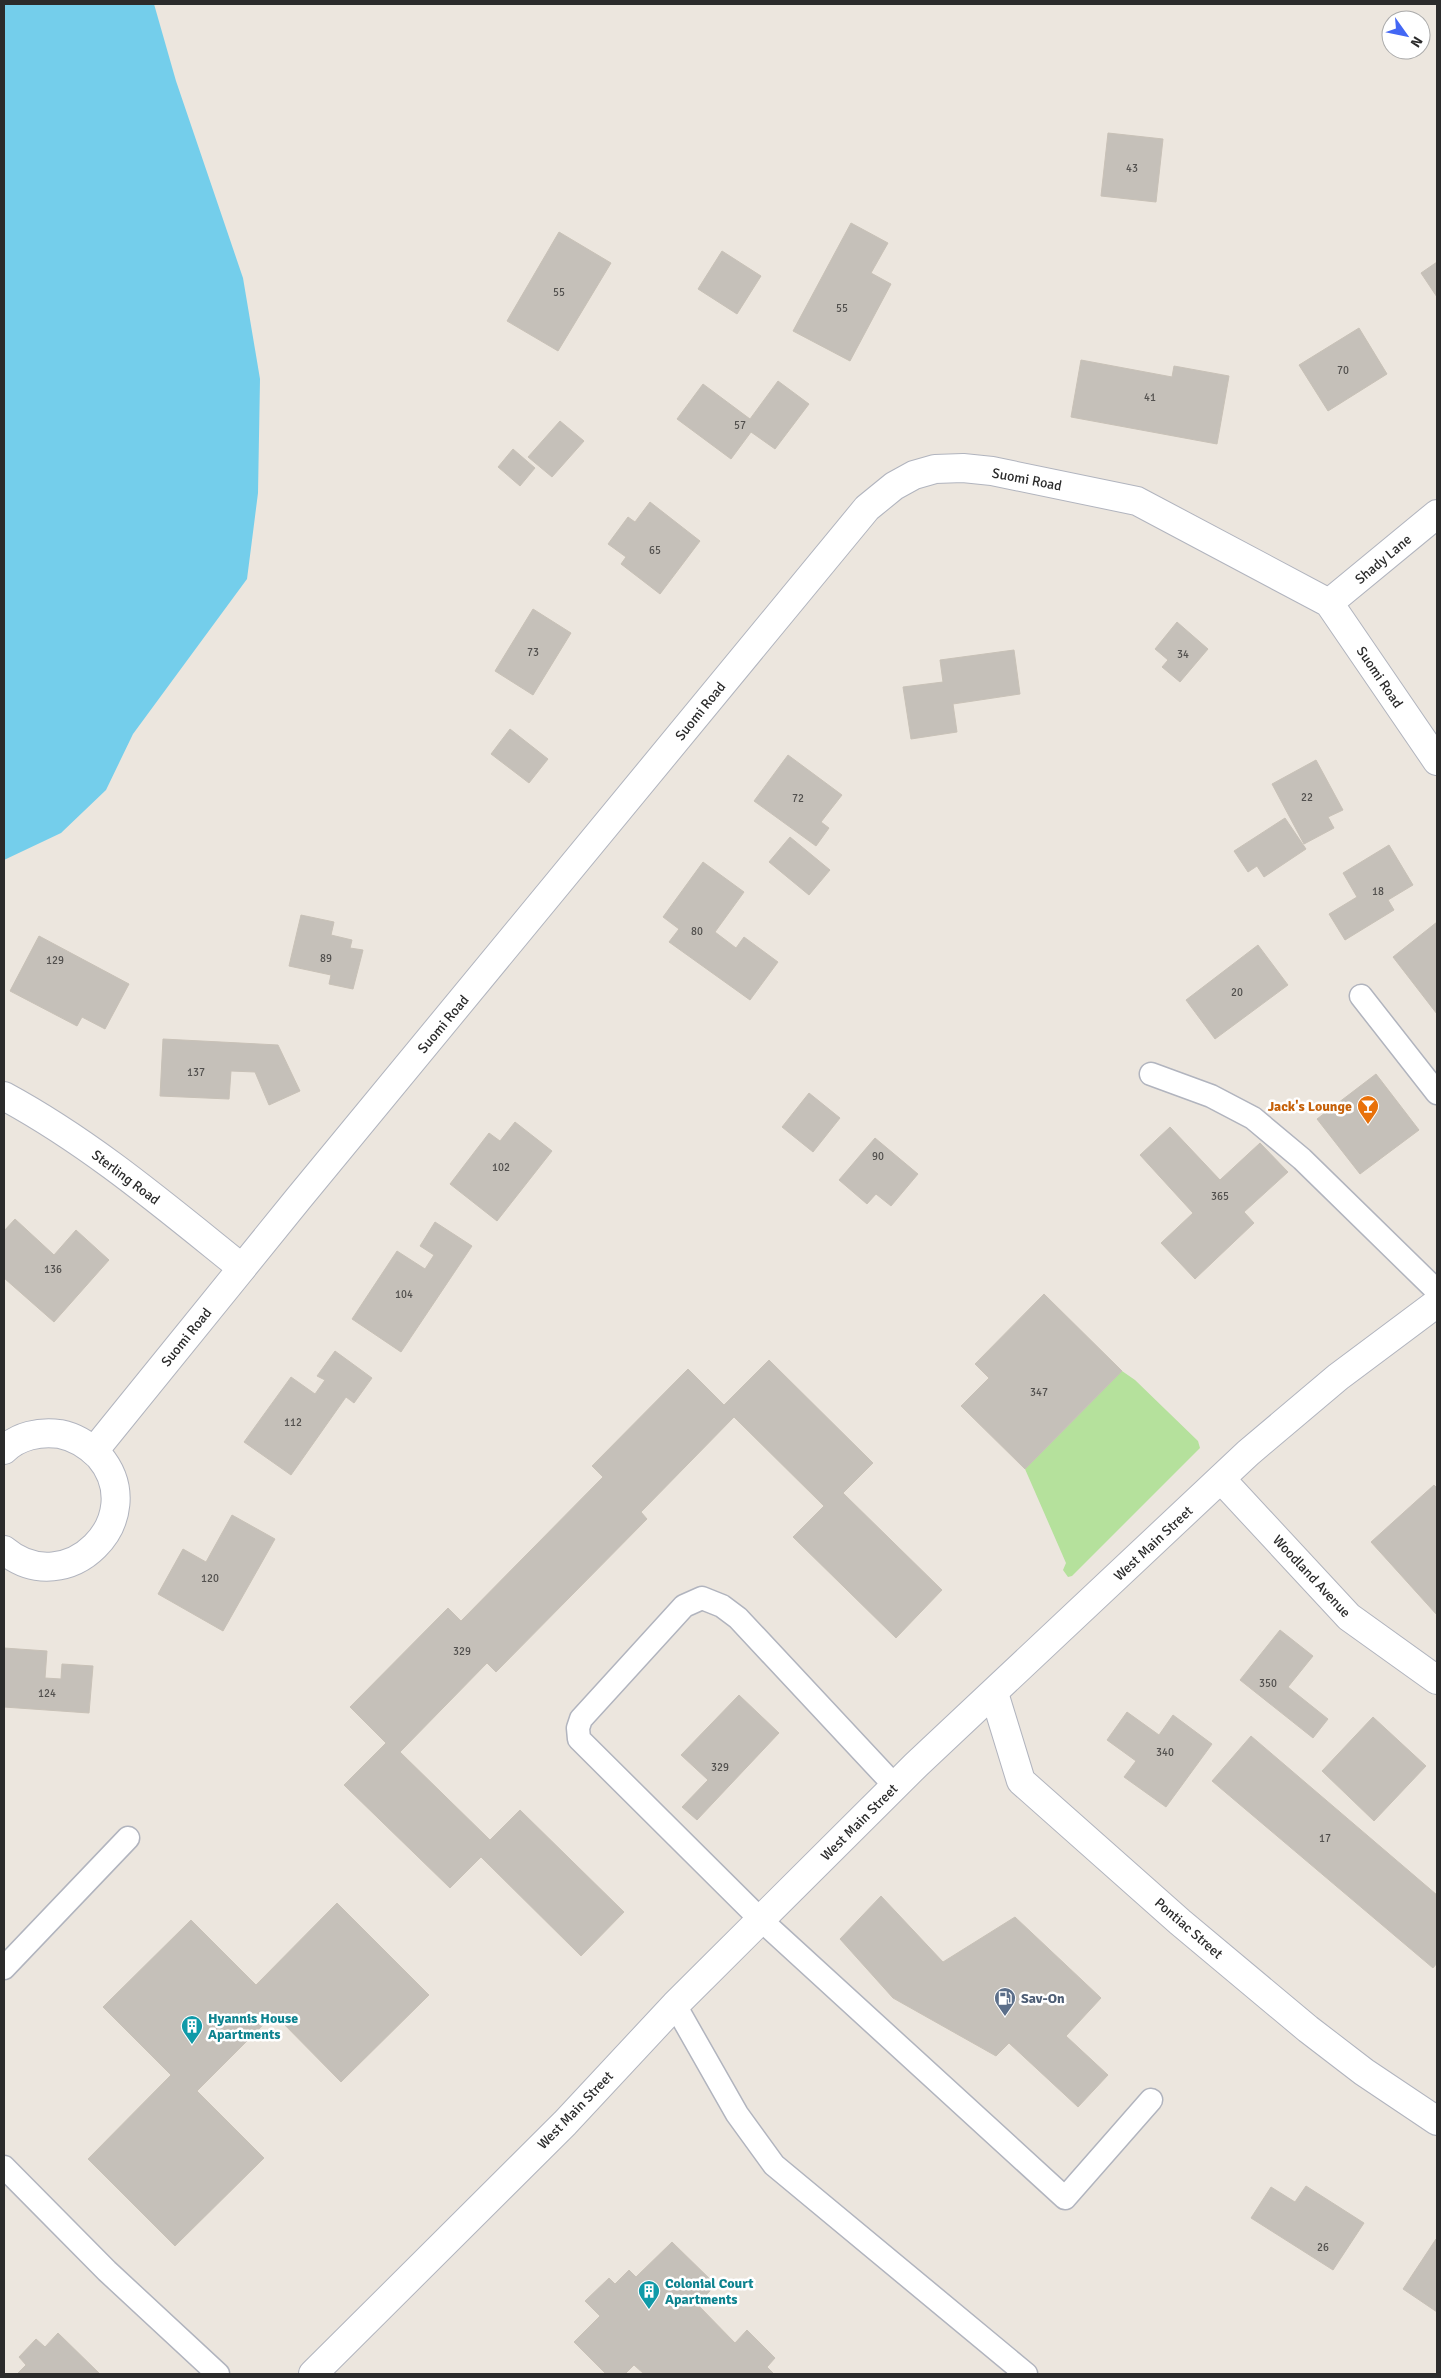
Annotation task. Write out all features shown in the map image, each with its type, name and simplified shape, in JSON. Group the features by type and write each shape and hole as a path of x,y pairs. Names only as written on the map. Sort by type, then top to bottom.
{"street":[{"name":"Suomi Road","path":"94,1451 242,1268 867,508 894,486 914,475 928,471 963,468 992,471 1137,501 1330,603 1437,761"},
{"name":"Shady Lane","path":"1330,603 1437,514"},
{"name":"Sterling Road","path":"4,1096 67,1132 141,1187 242,1268"},
{"name":"West Main Street","path":"313,2374 565,2123 675,2005 895,1786 1221,1479 1338,1377 1436,1304"},
{"path":"4,1450 21,1438 36,1434 52,1433 67,1435 81,1441 105,1463 112,1479 115,1495 114,1512 109,1528 89,1554 74,1562 41,1567 25,1563 4,1550"},
{"name":"Woodland Avenue","path":"1221,1479 1349,1616 1437,1680"},
{"name":"Pontiac Street","path":"994,1693 1021,1781 1180,1922 1308,2028 1364,2072 1437,2121"}],"lane":[{"path":"1361,996 1437,1093"},
{"path":"1151,1074 1211,1096 1252,1118 1302,1159 1436,1304"},
{"path":"895,1786 738,1618 722,1606 702,1598 684,1606 581,1718 578,1728 579,1739 761,1920 1065,2198 1151,2100"},
{"path":"4,1968 128,1838"},
{"path":"675,2005 738,2114 774,2166 1026,2374"},
{"path":"4,2168 107,2271 218,2374"}],"green space":[{"path":"1122,1371 1135,1380 1198,1441 1200,1448 1072,1576 1068,1577 1063,1570 1066,1563 1025,1469"}],"water":[{"path":"4,4 154,4 176,81 243,278 260,379 258,493 247,579 133,734 106,790 61,833 4,860"}],"building":[{"path":"1108,133 1163,139 1156,202 1101,196"},
{"path":"851,223 888,243 871,273 891,284 850,361 793,331"},
{"path":"559,232 611,263 558,351 507,321"},
{"path":"722,251 761,276 737,314 698,289"},
{"path":"1437,262 1437,297 1421,273"},
{"path":"1359,328 1387,374 1328,411 1299,365"},
{"path":"1081,360 1172,377 1174,366 1229,376 1217,444 1071,417"},
{"path":"778,381 809,404 775,449 751,432 731,459 677,419 703,384 750,419"},
{"path":"560,421 584,441 552,477 528,457"},
{"path":"513,449 535,468 520,486 498,467"},
{"path":"650,502 700,541 660,594 621,564 626,557 608,544 628,517 635,522"},
{"path":"533,609 571,633 533,695 495,671"},
{"path":"1177,622 1208,649 1180,682 1162,667 1168,660 1155,649"},
{"path":"1014,650 1020,694 953,704 957,732 911,739 903,687 943,682 940,660"},
{"path":"510,729 548,759 529,783 491,754"},
{"path":"788,755 842,795 821,822 829,828 816,846 754,801"},
{"path":"1316,760 1343,810 1328,817 1334,828 1304,844 1272,784"},
{"path":"1285,818 1306,849 1264,877 1257,866 1248,872 1234,851"},
{"path":"790,837 830,870 809,895 769,862"},
{"path":"1389,845 1413,885 1388,900 1394,910 1345,940 1329,914 1357,897 1343,873"},
{"path":"703,862 744,892 715,932 736,948 744,937 778,962 750,1000 669,942 679,929 663,917"},
{"path":"301,915 334,922 331,935 352,940 350,948 363,950 353,989 329,984 331,975 289,966"},
{"path":"1437,922 1437,1014 1393,957"},
{"path":"39,936 129,984 105,1029 82,1017 77,1026 10,991"},
{"path":"1258,945 1288,985 1215,1039 1186,1000"},
{"path":"163,1039 278,1045 300,1091 269,1105 255,1072 231,1071 229,1099 160,1096"},
{"name":"Jack's Lounge","path":"1376,1074 1419,1130 1360,1174 1317,1119"},
{"path":"809,1093 840,1118 813,1152 782,1127"},
{"path":"515,1122 552,1151 497,1221 450,1184 489,1133 500,1141"},
{"path":"1170,1127 1220,1180 1260,1143 1288,1172 1244,1212 1254,1223 1195,1279 1161,1243 1193,1213 1140,1155"},
{"path":"875,1138 918,1174 891,1206 876,1194 867,1204 839,1180"},
{"path":"15,1219 54,1255 76,1230 109,1260 54,1322 4,1278 4,1231"},
{"path":"435,1222 472,1246 401,1352 352,1319 397,1251 425,1269 434,1255 420,1246"},
{"path":"1044,1294 1122,1371 1025,1469 961,1406 989,1378 975,1364"},
{"path":"335,1351 372,1378 354,1403 346,1397 291,1475 244,1442 291,1377 315,1394 325,1380 317,1376"},
{"path":"769,1360 873,1463 843,1493 942,1590 896,1638 793,1537 824,1506 734,1417 641,1512 647,1519 496,1672 487,1663 400,1752 490,1840 520,1810 624,1912 581,1956 481,1857 450,1888 344,1785 386,1743 350,1707 448,1608 461,1621 603,1477 592,1466 688,1369 724,1405"},
{"path":"1434,1485 1437,1488 1437,1615 1371,1542"},
{"path":"232,1515 275,1539 223,1631 158,1594 183,1549 206,1562"},
{"path":"1280,1630 1313,1656 1288,1687 1328,1719 1313,1738 1240,1680"},
{"path":"4,1648 47,1651 45,1678 61,1679 62,1664 93,1666 89,1713 4,1707"},
{"path":"739,1695 779,1733 697,1820 682,1807 708,1780 681,1755"},
{"path":"1127,1712 1159,1735 1173,1715 1212,1744 1166,1807 1124,1777 1136,1761 1107,1740"},
{"path":"1373,1717 1426,1766 1374,1821 1322,1771"},
{"path":"1251,1736 1437,1895 1437,1963 1433,1968 1212,1781"},
{"name":"Sav-On","path":"881,1896 943,1962 1015,1917 1101,1998 1066,2036 1108,2075 1078,2107 1009,2043 996,2056 893,1998 840,1939"},
{"name":"Hyannis House Apartments","path":"337,1903 429,1995 341,2082 274,2014 197,2091 264,2158 175,2246 88,2159 171,2075 103,2007 191,1920 256,1985"},
{"path":"1306,2186 1364,2223 1333,2270 1251,2218 1271,2187 1295,2202"},
{"path":"1437,2240 1437,2312 1403,2289"},
{"name":"Colonial Court Apartments","path":"672,2242 716,2285 697,2304 735,2343 747,2330 775,2358 767,2367 774,2374 644,2374 634,2365 625,2374 606,2374 574,2342 600,2316 585,2301 609,2278 615,2284 629,2270 636,2277"},
{"path":"58,2333 100,2374 17,2374 26,2365 19,2357 36,2339 45,2347"}],"place":[{"name":"Jack's Lounge","path":"1368,1125"},
{"name":"Sav-On","path":"1005,2017"},
{"name":"Hyannis House Apartments","path":"192,2045"},
{"name":"Colonial Court Apartments","path":"649,2310"}]}
